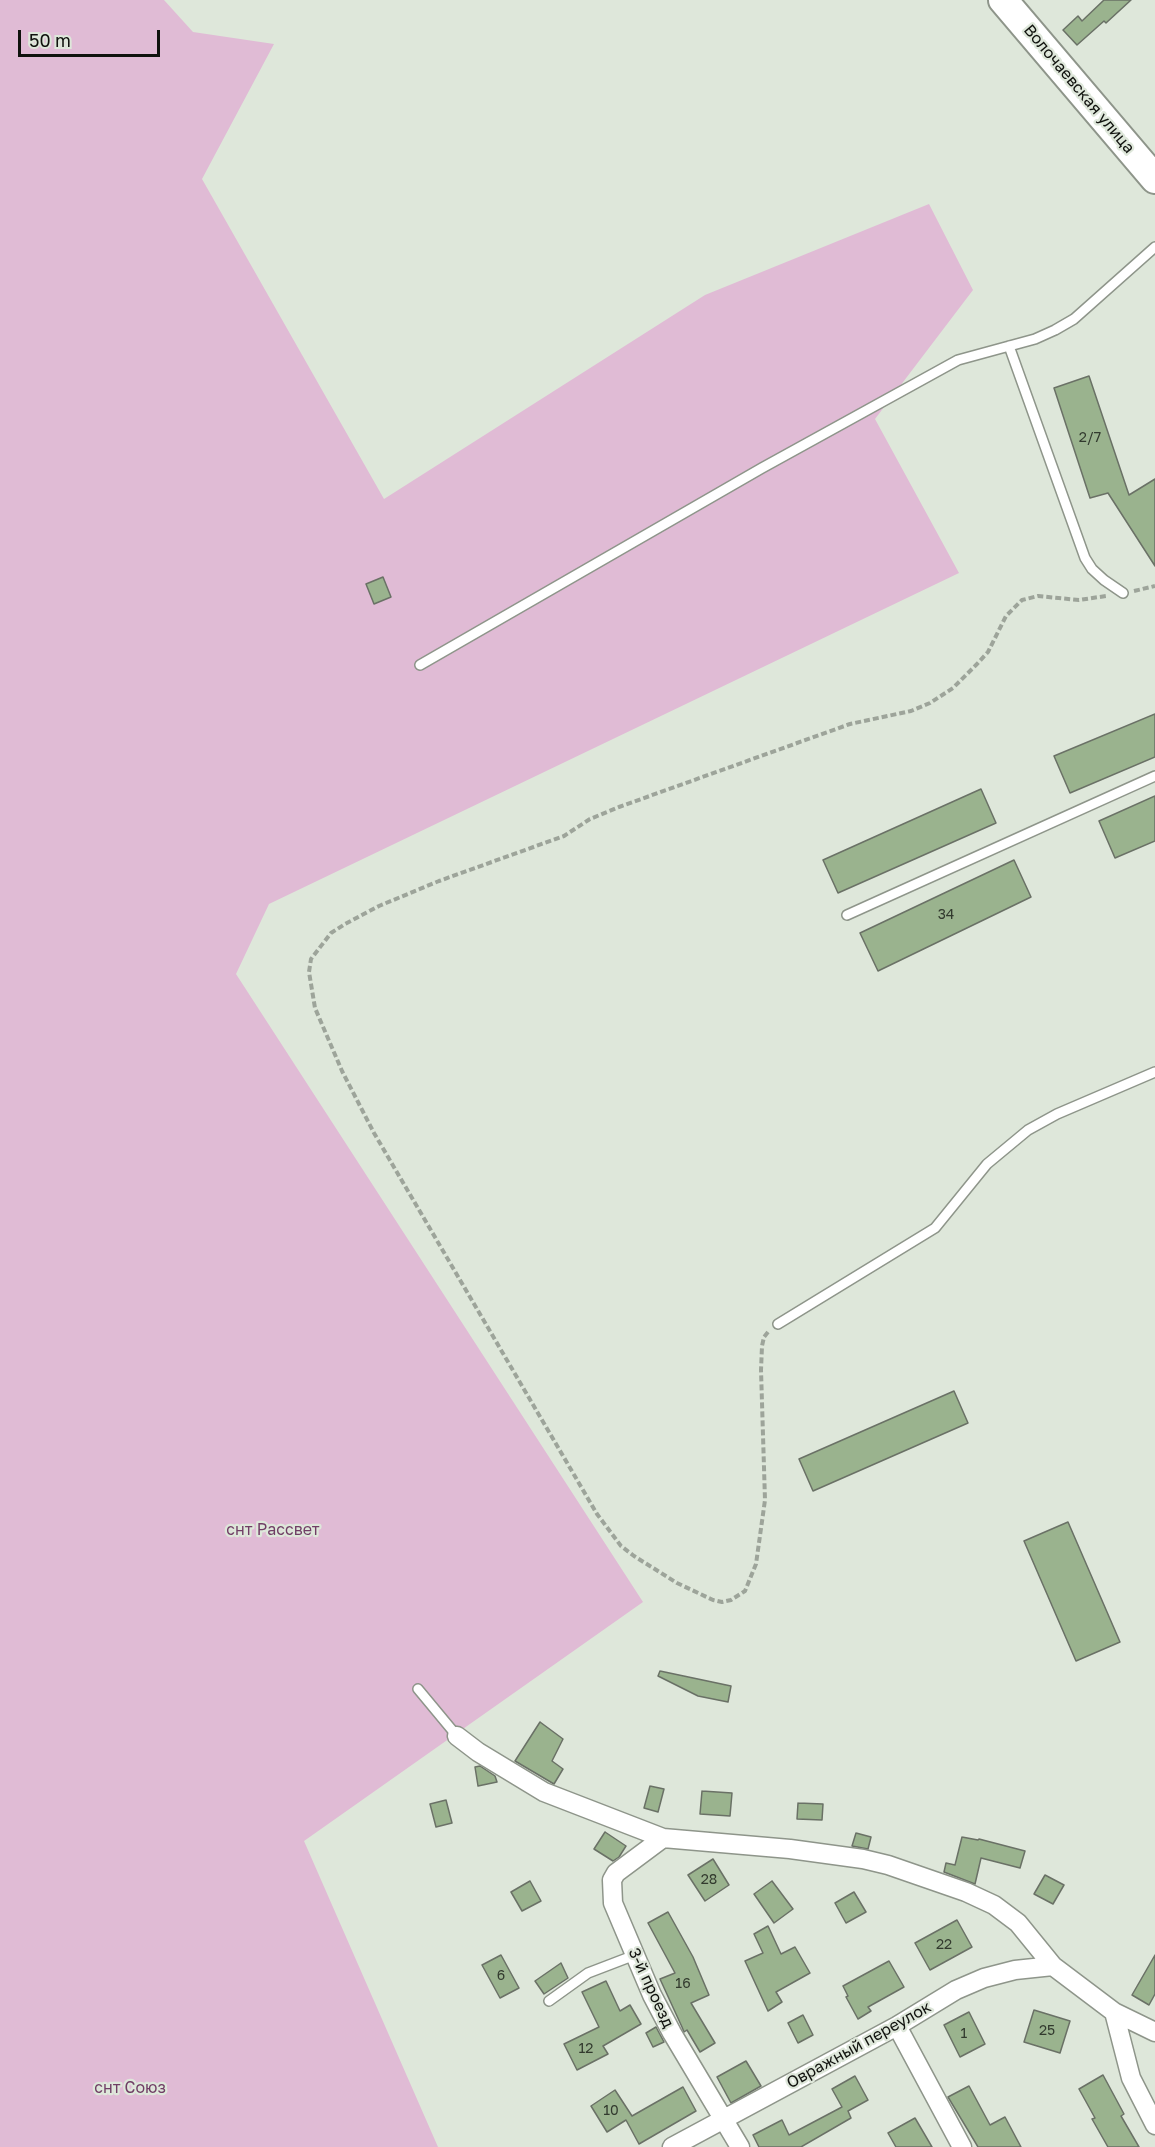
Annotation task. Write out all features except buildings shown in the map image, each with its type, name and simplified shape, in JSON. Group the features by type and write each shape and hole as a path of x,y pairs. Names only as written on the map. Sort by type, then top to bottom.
{"main road":[{"name":"Волочаевская улица","path":"1003,0 1155,179"}],"street":[{"path":"457,1736 478,1752 544,1792 663,1838 838,1855 876,1862 966,1892 994,1905 1018,1923 1053,1966 1114,2012 1155,2032"},
{"name":"3-й проезд","path":"663,1838 622,1868 612,1880 613,1903 652,1995 740,2147"},
{"name":"Овражный переулок","path":"672,2147 897,2026 956,1990 984,1978 1015,1970 1053,1966"},
{"path":"1114,2012 1131,2078 1155,2125"},
{"path":"897,2026 962,2147"}],"lane":[{"path":"420,665 762,468 958,360 1035,339 1074,319 1155,247"},
{"path":"1009,346 1082,551 1092,569 1123,593"},
{"path":"848,915 1155,776"},
{"path":"778,1324 935,1228 987,1164 1028,1130 1057,1114 1155,1072"},
{"path":"418,1689 457,1736"},
{"path":"549,2001 588,1973 634,1955"}],"path":[{"path":"778,1324 764,1337 762,1346 760,1370 765,1500 756,1564 745,1591 722,1602 678,1583 634,1556 621,1546 597,1514 374,1133 342,1071 315,1008 309,972 311,959 331,933 345,924 379,906 439,881 564,836 590,819 619,807 850,724 911,711 930,704 953,688 988,652 1006,616 1022,600 1038,596 1079,600 1155,586"}],"green space":[{"name":"снт Рассвет","path":"0,0 164,0 193,32 274,44 202,179 384,499 705,295 929,204 973,290 875,419 959,573 269,904 236,974 643,1602 304,1841 438,2147 0,2147"}],"park label":[{"name":"снт Союз","path":"130,2088"}]}
